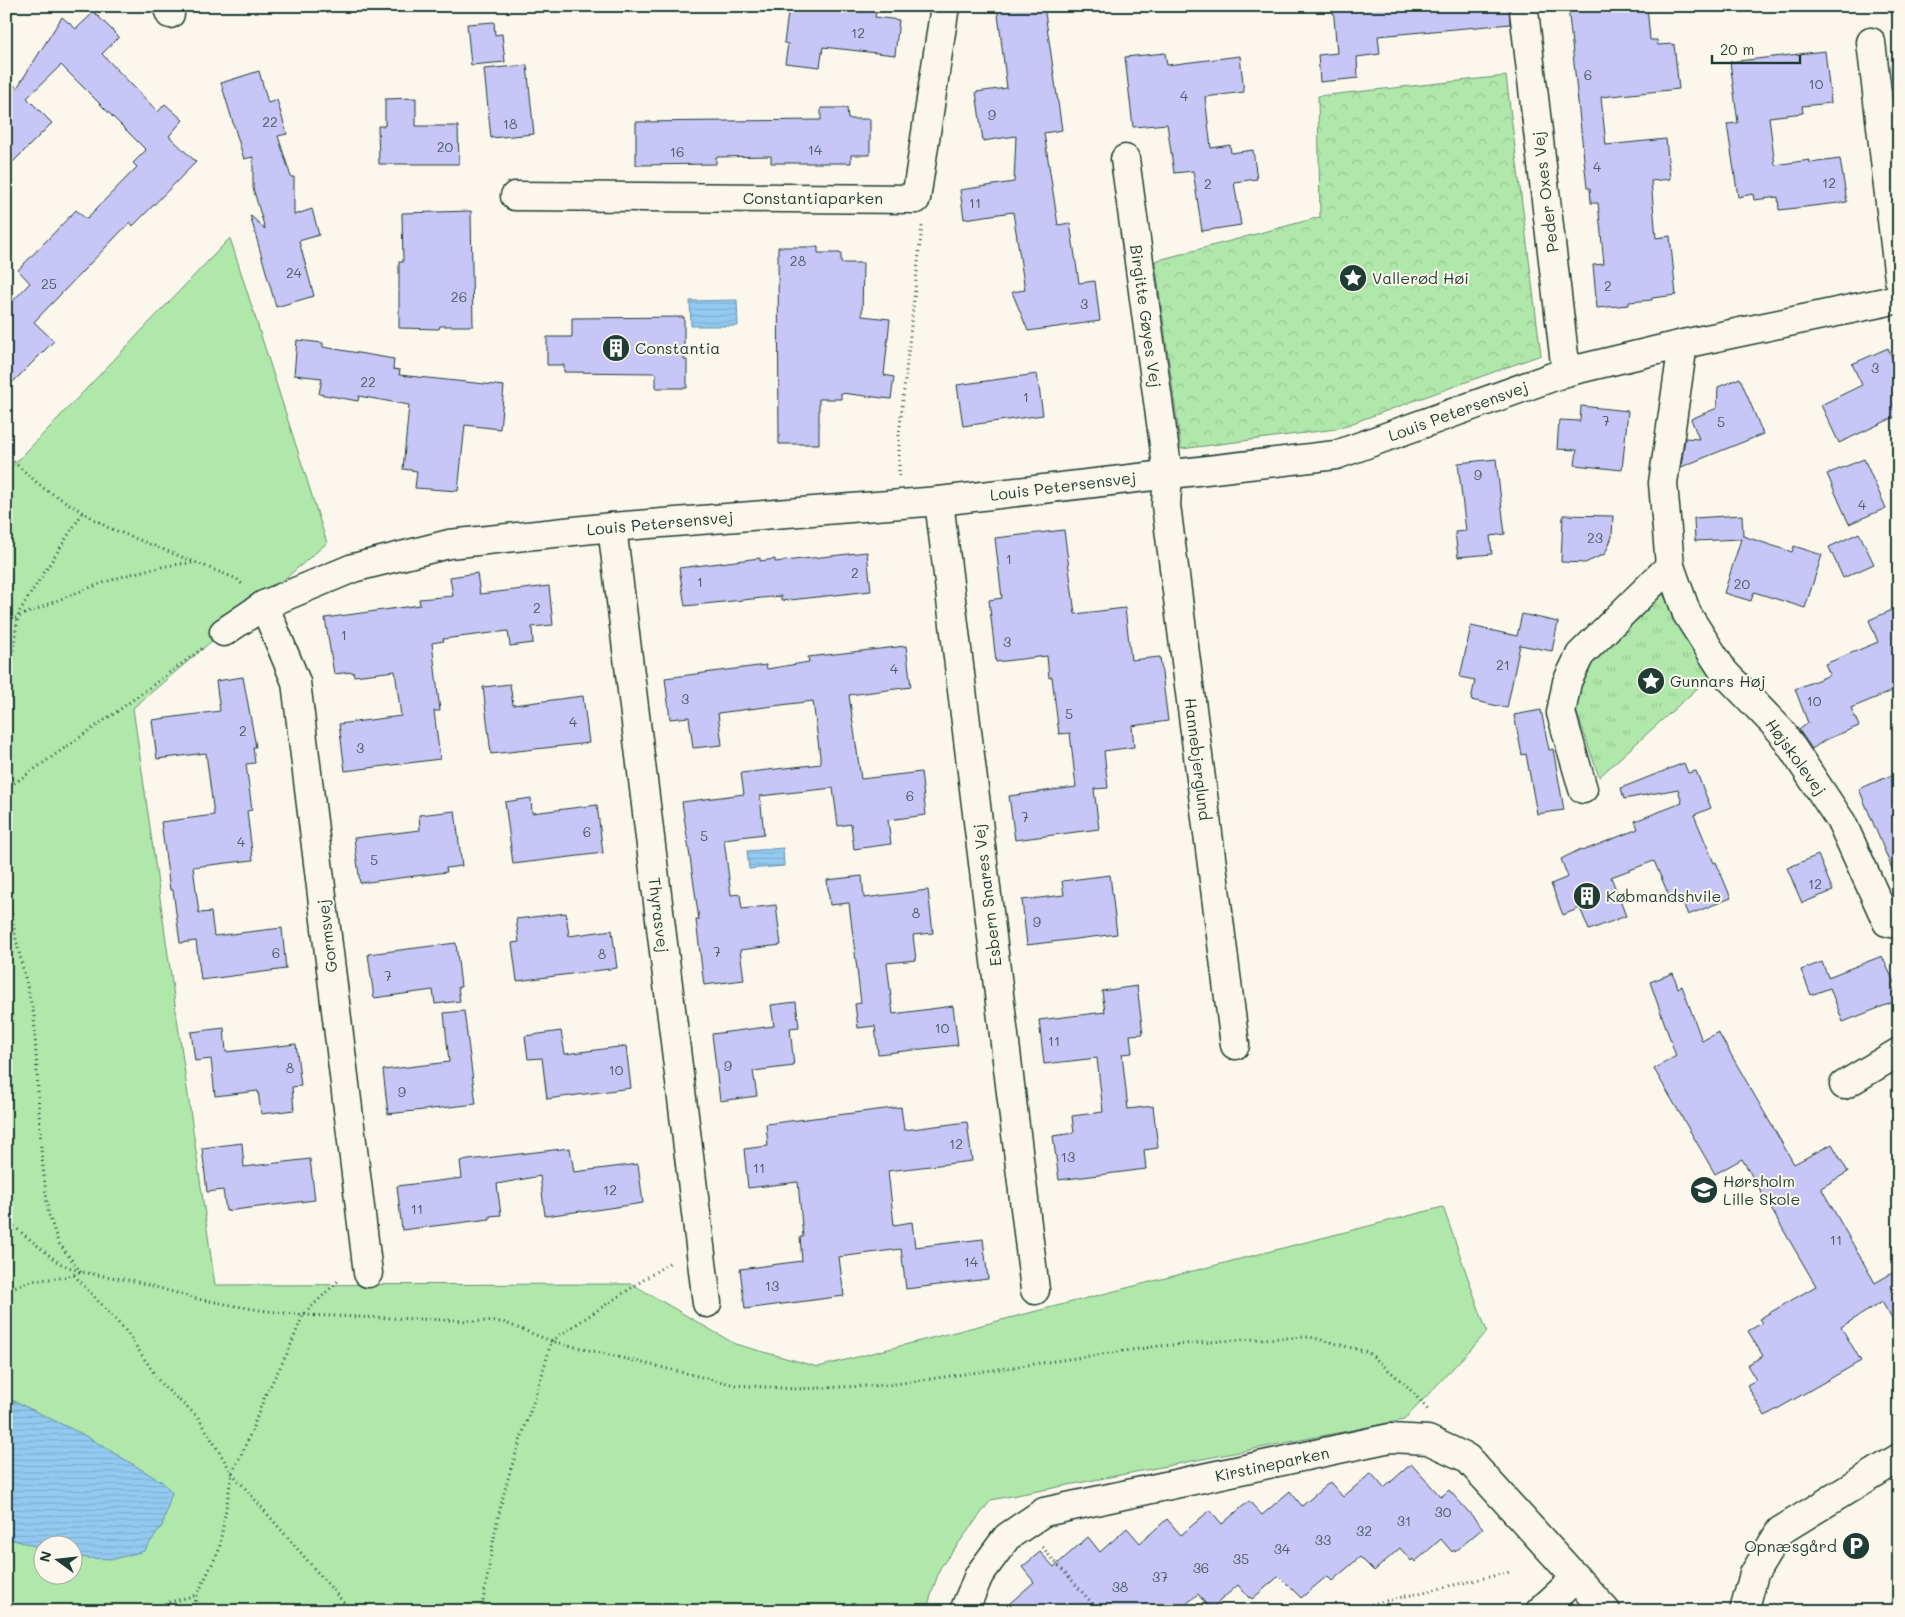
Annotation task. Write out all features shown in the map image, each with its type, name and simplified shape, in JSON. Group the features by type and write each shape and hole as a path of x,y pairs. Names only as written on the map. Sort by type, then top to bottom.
{"street":[{"path":"916,199 945,6"},
{"name":"Peder Oxes Vej","path":"1524,11 1566,372"},
{"path":"1871,42 1899,280"},
{"name":"Birgitte Gøyes Vej","path":"1125,159 1168,474"},
{"name":"Constantiaparken","path":"515,196 916,199"},
{"name":"Louis Petersensvej","path":"224,632 264,605 352,568 449,544 612,527 939,501 1336,455 1566,372 1682,344 1899,299"},
{"name":"Højskolevej","path":"1682,344 1664,483 1670,566 1687,614 1724,672 1781,731 1842,823 1886,922 1899,925"},
{"name":"Hannebjerglund","path":"1168,474 1166,505 1235,1044"},
{"name":"Esbern Snares Vej","path":"939,501 1035,1290"},
{"name":"Thyrasvej","path":"612,527 707,1303"},
{"path":"1582,789 1562,713 1567,682 1580,655 1670,566"},
{"name":"Gormsvej","path":"264,605 296,682 366,1264"},
{"path":"1844,1085 1899,1052"},
{"name":"Kirstineparken","path":"964,1611 979,1575 1007,1537 1044,1512 1390,1438 1428,1440 1467,1458 1606,1611"},
{"path":"1744,1611 1754,1574 1780,1531 1899,1458"},
{"path":"1540,1611 1576,1578"}],"path":[{"path":"898,469 899,435 923,221 916,199"},
{"path":"6,455 43,488 107,527 237,579 264,605"},
{"path":"6,710 14,642 20,612 83,512"},
{"path":"6,622 86,588 170,564 195,562"},
{"path":"6,789 119,710 224,632"},
{"path":"6,874 15,935 34,1015 41,1149 48,1212 58,1242 81,1272"},
{"path":"6,1220 59,1263 81,1272 134,1281 198,1299 259,1310 303,1315 503,1322 552,1341 735,1385 796,1389 888,1385 1158,1346 1310,1337 1368,1352 1408,1387 1432,1416"},
{"path":"481,1611 500,1509 521,1437 545,1371 552,1341 700,1242"},
{"path":"191,1611 219,1550 232,1473 303,1315 366,1264"},
{"path":"6,1290 31,1281 66,1277 81,1272"},
{"path":"74,1275 126,1331 161,1384 198,1417 232,1473 351,1611"},
{"path":"1024,1526 1099,1611"},
{"path":"1342,1611 1510,1572"},
{"path":"135,1611 197,1595"},
{"path":"195,1611 197,1595"},
{"path":"6,1602 27,1611"}],"green space":[{"path":"1506,76 1541,355 1336,429 1181,449 1155,261 1320,217 1318,96"},
{"path":"230,238 327,543 133,708 215,1285 632,1284 735,1344 818,1367 1443,1207 1487,1332 1404,1420 991,1500 940,1568 926,1611 6,1611 6,473"},
{"path":"1660,589 1711,676 1599,777 1576,710 1579,685 1589,662"}],"water":[{"path":"737,300 738,326 691,326 690,301"},
{"path":"783,848 784,866 749,869 747,851"},
{"path":"6,1397 86,1436 162,1482 172,1492 162,1526 144,1551 114,1559 85,1558 82,1557 82,1534 32,1534 32,1545 6,1538"}],"building":[{"path":"789,6 839,6 876,11 875,17 899,20 895,55 823,47 820,67 785,63 788,44 784,43"},
{"path":"997,6 1044,6 1062,130 1044,133 1058,225 1070,223 1079,283 1095,281 1100,321 1028,331 1012,292 1025,290 1013,212 964,219 960,190 1014,182 1016,136 983,141 976,92 1007,88"},
{"path":"1333,6 1509,6 1510,24 1378,36 1380,54 1357,57 1358,78 1320,82 1318,55 1337,53"},
{"path":"1568,6 1647,6 1650,40 1657,40 1658,45 1674,44 1679,89 1601,97 1606,145 1666,139 1670,179 1651,181 1656,238 1670,236 1676,295 1629,302 1629,305 1597,308 1593,265 1604,264 1598,203 1591,203 1590,188 1587,188"},
{"path":"94,12 119,37 102,54 158,112 165,104 183,120 169,136 196,162 133,226 130,222 34,322 54,341 6,389 6,308 30,283 18,270 76,210 86,219 137,167 133,163 146,150 61,65 27,98 52,123 6,169 6,78 17,88 62,17 76,29"},
{"path":"494,22 495,35 502,34 505,62 471,65 467,24"},
{"path":"1825,51 1831,103 1802,106 1803,113 1769,117 1775,165 1810,160 1810,163 1840,159 1847,202 1779,210 1778,197 1754,200 1753,194 1738,197 1727,124 1738,123 1730,62"},
{"path":"1165,53 1167,65 1240,56 1244,92 1205,97 1211,148 1230,145 1231,153 1253,150 1257,179 1234,182 1241,225 1202,231 1193,171 1174,173 1167,124 1133,127 1125,57"},
{"path":"527,65 534,134 491,138 484,69"},
{"path":"259,71 268,103 277,100 287,134 278,136 291,177 294,177 294,215 312,209 319,235 299,241 314,296 276,307 250,215 265,229 253,188 253,157 244,159 221,83"},
{"path":"416,98 416,126 458,126 459,164 379,164 378,126 385,126 385,99"},
{"path":"821,108 847,108 848,119 870,119 870,155 851,155 851,163 771,163 771,156 716,157 716,164 636,165 636,122 821,120"},
{"path":"471,211 473,326 440,326 439,329 399,328 399,262 403,262 402,213"},
{"path":"778,247 818,247 818,253 841,253 841,263 863,263 862,316 890,319 884,375 894,377 891,399 841,393 841,399 819,399 819,444 779,444"},
{"name":"Constantia","path":"684,317 684,360 687,360 687,388 656,388 656,373 564,372 564,365 547,365 547,337 572,337 572,318"},
{"path":"297,340 323,343 323,347 394,359 393,369 400,370 399,375 504,386 500,429 465,425 458,491 415,488 417,471 403,469 409,405 359,396 358,401 319,394 322,378 294,375"},
{"path":"1888,348 1899,374 1899,415 1839,443 1821,405 1862,385 1852,364"},
{"path":"1037,374 1043,415 963,426 957,385"},
{"path":"1740,378 1763,434 1681,467 1685,438 1699,439 1691,419 1717,408 1718,387"},
{"path":"1581,406 1628,411 1622,470 1575,465 1577,450 1557,449 1559,420 1580,421"},
{"path":"1496,459 1505,534 1490,536 1492,554 1458,557 1455,532 1466,531 1458,463"},
{"path":"1864,459 1886,508 1849,524 1827,474"},
{"path":"1563,515 1613,516 1612,537 1605,554 1585,563 1561,562"},
{"path":"1742,515 1743,536 1792,552 1794,546 1822,555 1805,608 1754,592 1751,601 1724,593 1741,539 1695,541 1694,518"},
{"path":"1064,530 1075,614 1125,608 1131,660 1160,657 1168,721 1132,726 1134,747 1104,751 1108,788 1094,789 1099,829 1015,840 1009,796 1076,787 1070,733 1059,734 1052,677 1049,678 1047,656 996,662 989,600 1002,598 995,538"},
{"path":"1859,533 1874,564 1843,578 1829,547"},
{"path":"867,552 871,591 781,601 781,596 685,606 679,568 760,558 760,561 775,559 775,562"},
{"path":"477,573 480,594 549,586 553,625 532,627 533,643 510,646 508,631 443,639 444,641 432,643 440,711 434,711 440,759 345,771 339,724 401,716 395,671 354,676 353,672 334,674 325,618 420,605 419,599 453,596 450,577"},
{"path":"1899,607 1899,691 1897,689 1851,708 1859,726 1825,740 1812,749 1799,730 1808,723 1795,689 1830,675 1825,664 1878,642 1869,620"},
{"path":"1522,614 1558,622 1552,651 1520,645 1507,708 1471,700 1475,680 1460,677 1471,626 1517,636"},
{"path":"906,646 911,687 849,695 861,779 921,772 926,815 888,820 891,844 854,849 851,824 838,826 833,788 760,796 764,834 724,839 731,895 740,894 742,909 776,905 781,945 740,950 744,980 704,985 696,920 699,920 682,802 744,794 741,773 821,764 813,701 718,713 722,745 693,748 689,717 670,719 665,678 766,665 767,669 809,662 808,657"},
{"path":"243,677 256,747 253,747 255,763 246,764 252,810 247,811 253,860 193,867 199,913 211,912 214,936 282,928 286,969 201,980 196,941 180,943 173,890 170,890 161,822 214,815 206,753 157,759 152,720 220,711 216,681"},
{"path":"510,684 513,705 583,696 589,743 491,754 483,687"},
{"path":"1541,710 1549,750 1553,749 1564,810 1537,814 1526,754 1522,755 1514,715"},
{"path":"1684,763 1688,773 1696,771 1711,808 1694,815 1731,898 1688,915 1682,901 1673,905 1654,861 1611,877 1626,916 1589,930 1580,908 1563,915 1551,884 1568,877 1561,859 1581,849 1582,851 1638,829 1635,821 1682,803 1678,789 1624,799 1621,788"},
{"path":"1899,772 1899,883 1898,883 1859,789"},
{"path":"531,798 532,813 597,805 603,853 513,864 505,802"},
{"path":"455,811 462,866 446,868 447,872 360,883 354,838 420,830 419,815"},
{"path":"1818,855 1833,891 1802,903 1787,868"},
{"path":"1110,875 1117,934 1027,945 1022,900 1064,895 1062,881"},
{"path":"862,876 864,898 928,890 933,933 913,935 916,960 887,963 893,1014 953,1006 958,1045 878,1054 875,1026 858,1028 855,1004 861,1003 849,903 830,905 827,880"},
{"path":"566,913 569,936 612,930 617,968 517,981 512,943 519,942 516,919"},
{"path":"456,943 461,987 458,987 460,1001 435,1004 433,990 374,998 368,954"},
{"path":"1882,956 1894,982 1892,985 1899,1000 1843,1022 1830,988 1811,995 1801,970 1822,962 1828,977"},
{"path":"1673,973 1678,988 1682,986 1702,1041 1718,1032 1794,1164 1832,1144 1848,1172 1821,1188 1875,1283 1899,1269 1899,1331 1882,1302 1841,1327 1861,1361 1765,1416 1747,1385 1756,1380 1747,1365 1763,1356 1748,1331 1762,1323 1759,1319 1816,1286 1742,1159 1715,1174 1654,1069 1676,1056 1650,982"},
{"path":"1137,986 1143,1034 1130,1035 1132,1053 1122,1054 1128,1109 1153,1106 1158,1148 1144,1150 1146,1169 1059,1180 1053,1136 1074,1133 1072,1116 1103,1112 1097,1058 1044,1064 1039,1020 1105,1012 1102,991"},
{"path":"796,1002 799,1027 790,1028 794,1066 753,1071 757,1096 720,1101 712,1034 774,1026 771,1005"},
{"path":"464,1011 476,1104 388,1114 383,1070 449,1062 444,1013"},
{"path":"224,1028 226,1052 296,1044 301,1086 292,1087 294,1110 261,1114 258,1091 215,1096 211,1059 195,1061 191,1032"},
{"path":"561,1031 565,1054 626,1046 631,1088 547,1099 542,1058 528,1059 525,1036"},
{"path":"901,1107 904,1130 967,1122 972,1161 888,1171 894,1225 912,1222 915,1247 983,1239 988,1279 906,1289 901,1249 839,1257 844,1296 745,1309 740,1269 802,1261 800,1237 803,1237 798,1182 748,1188 744,1149 768,1146 766,1124"},
{"path":"242,1143 244,1167 310,1159 315,1200 226,1211 223,1190 207,1192 202,1148"},
{"path":"570,1148 574,1172 638,1164 643,1203 545,1216 540,1176 497,1184 501,1215 490,1216 490,1219 402,1230 397,1186 462,1178 460,1161"},
{"path":"1411,1464 1441,1497 1449,1490 1483,1528 1455,1552 1454,1550 1452,1552 1441,1539 1415,1562 1413,1559 1411,1561 1400,1548 1374,1571 1360,1557 1332,1581 1327,1576 1301,1598 1279,1576 1252,1599 1238,1585 1212,1608 1208,1607 1198,1594 1178,1611 1001,1611 1034,1582 1022,1567 1040,1552 1054,1567 1088,1537 1100,1552 1127,1528 1140,1543 1167,1519 1181,1535 1210,1510 1222,1524 1249,1501 1262,1515 1290,1491 1302,1506 1330,1482 1343,1497 1371,1473 1384,1488"}],"place":[{"name":"Vallerød Høi","path":"1353,278"},
{"name":"Constantia","path":"616,348"},
{"name":"Gunnars Høj","path":"1651,681"},
{"name":"Købmandshvile","path":"1587,896"},
{"name":"Hørsholm Lille Skole","path":"1704,1190"},
{"name":"Opnæsgård","path":"1856,1546"}]}
